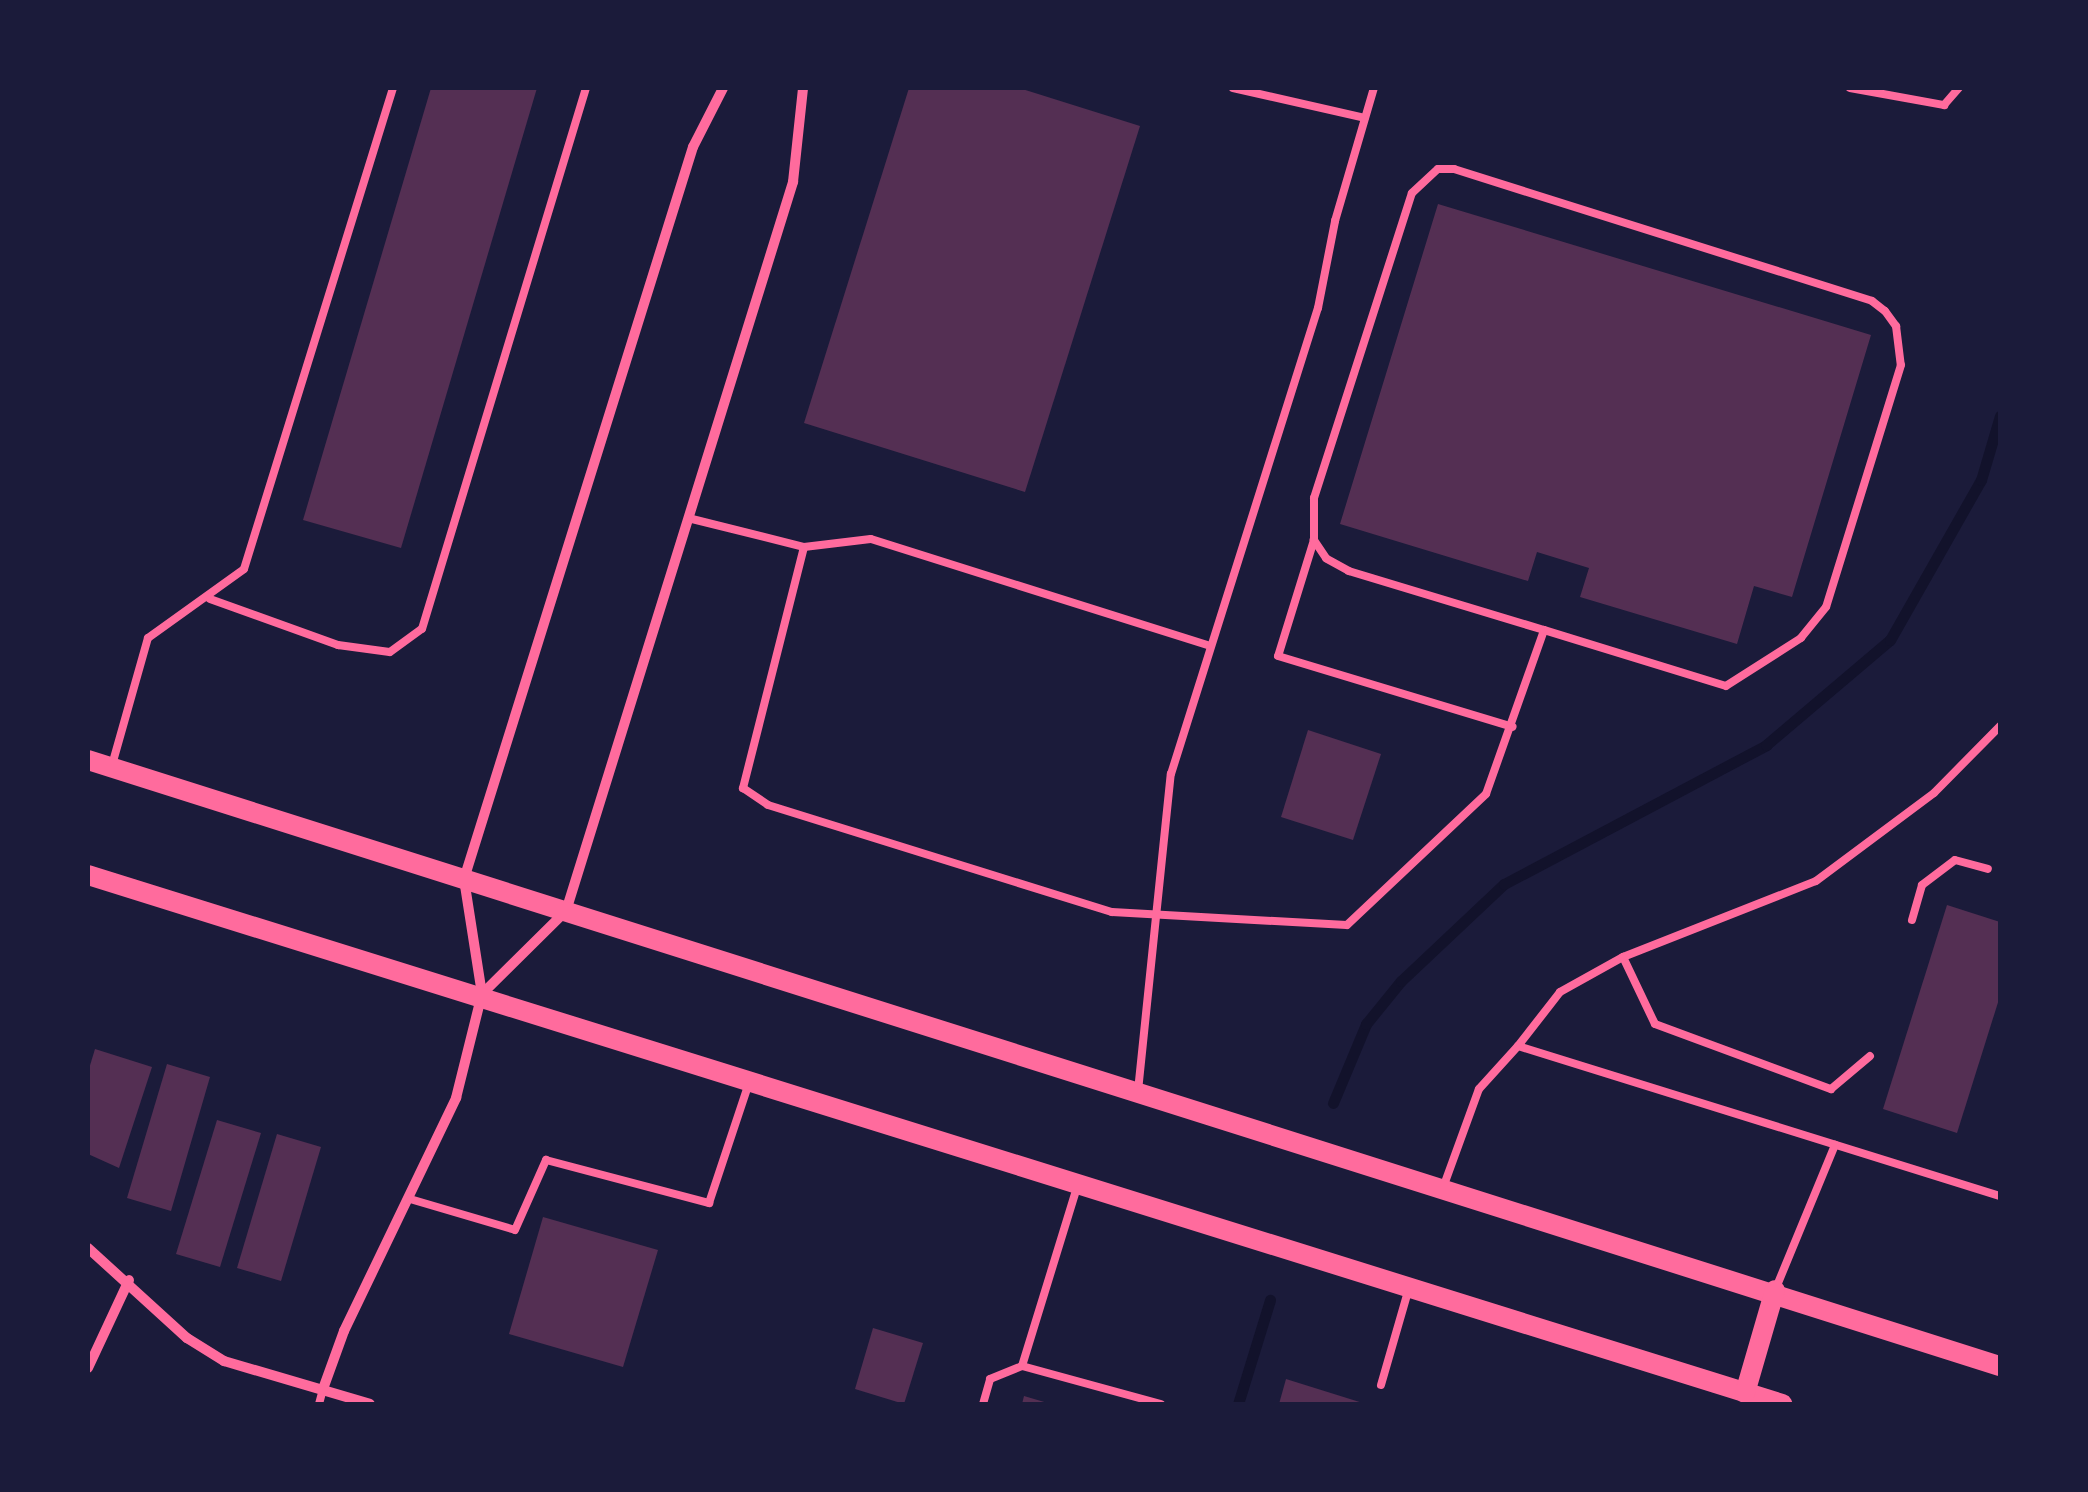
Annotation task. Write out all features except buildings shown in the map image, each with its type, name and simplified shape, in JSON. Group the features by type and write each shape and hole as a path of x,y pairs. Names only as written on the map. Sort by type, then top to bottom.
{"main road":[{"path":"88,760 1776,1290 2000,1366"},
{"path":"88,875 482,994 1409,1288 1744,1399 1782,1404"},
{"path":"1744,1399 1776,1290"}],"street":[{"path":"324,1389 344,1331 456,1098 482,994 464,879 693,147 722,88"},
{"path":"482,994 566,910 793,182 803,88"},
{"path":"88,1248 129,1280 187,1338 224,1361 370,1404"},
{"path":"88,1368 129,1280"}],"lane":[{"path":"112,767 148,638 210,599 244,568 393,88"},
{"path":"210,599 338,645 390,652 422,628 586,88"},
{"path":"1233,88 1365,118"},
{"path":"1138,1091 1171,774 1318,308 1374,88"},
{"path":"1850,88 1944,106 1959,88"},
{"path":"1314,540 1349,572 1726,686 1802,638 1826,608 1902,365 1896,326 1885,311 1872,301 1511,186 1438,170 1402,210 1314,498 1314,540 1278,656 1513,726"},
{"path":"688,518 804,547 871,538 1211,646"},
{"path":"804,547 743,788 768,805 1112,912 1346,925 1486,794 1544,630"},
{"path":"1443,1186 1479,1089 1560,992 1623,957 1816,881 1934,792 2000,726"},
{"path":"1912,920 1922,885 1955,860 1988,870"},
{"path":"1623,957 1655,1024 1831,1089 1870,1056"},
{"path":"1518,1046 2000,1196"},
{"path":"410,1199 508,1232 519,1225 546,1160 708,1203 750,1079"},
{"path":"1776,1290 1835,1144"},
{"path":"1022,1366 1078,1183"},
{"path":"1380,1385 1409,1288"},
{"path":"983,1404 990,1379 1022,1366 1161,1404"},
{"path":"319,1404 324,1389"}],"waterway":[{"path":"1333,1103 1366,1024 1401,981 1504,884 1766,745 1890,640 1981,480 2000,416"},
{"path":"1238,1404 1270,1300"}]}
